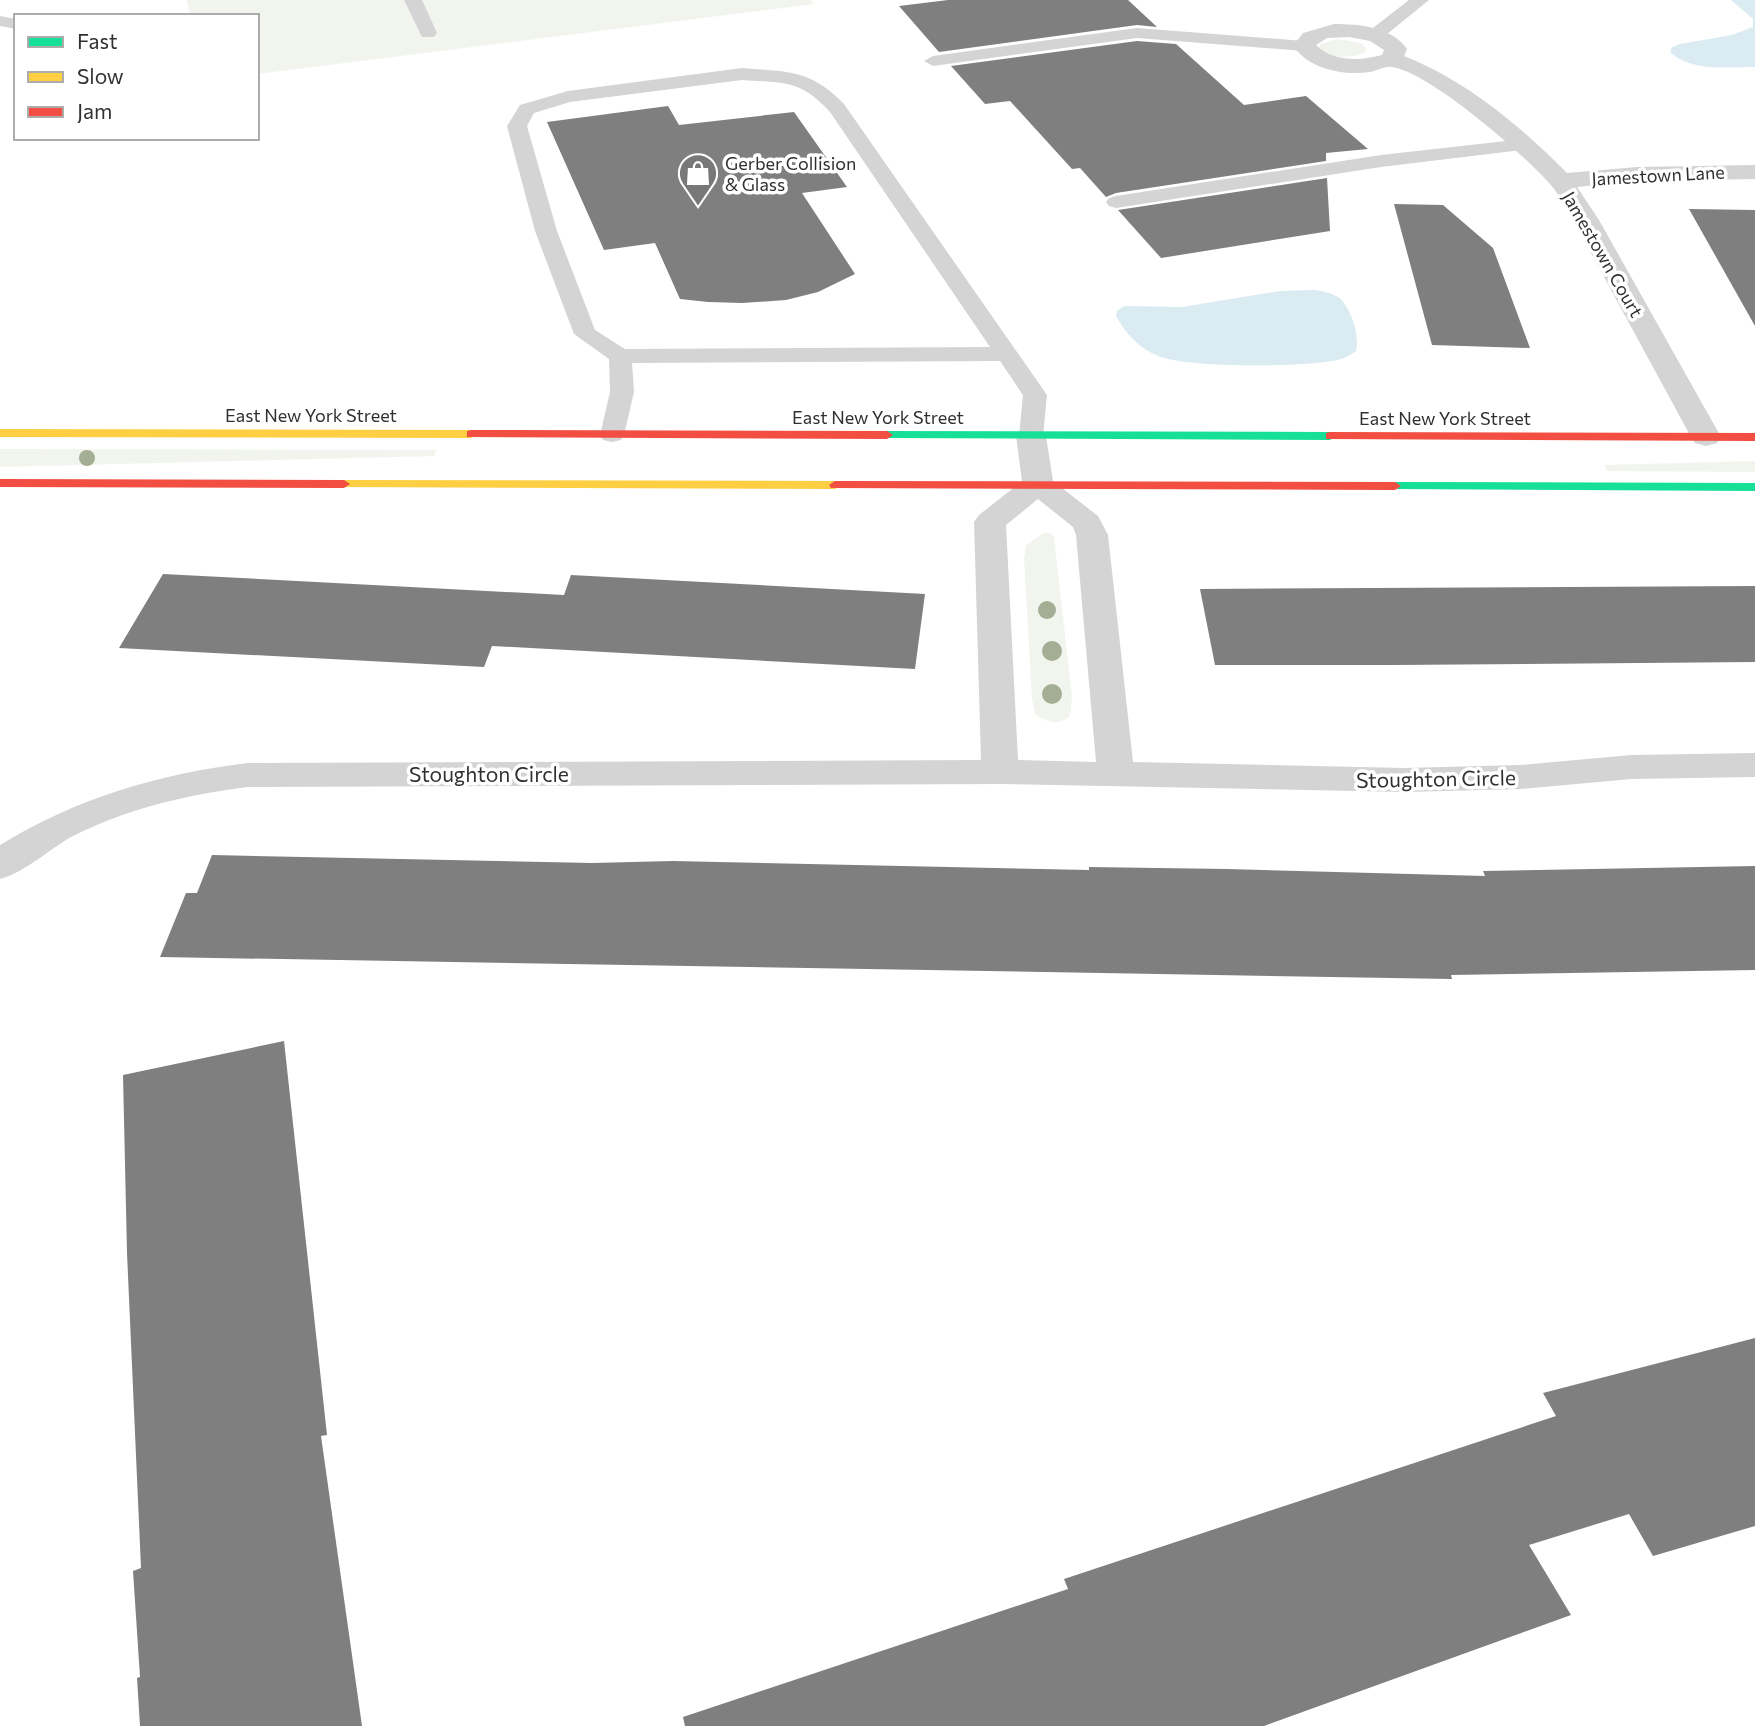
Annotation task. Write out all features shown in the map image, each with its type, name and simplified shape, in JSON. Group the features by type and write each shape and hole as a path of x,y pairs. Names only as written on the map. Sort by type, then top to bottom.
{"main road":[{"name":"East New York Street","path":"0,433 1755,438"},
{"path":"0,483 1755,487"}],"street":[{"path":"1348,30 1375,35 1393,44 1396,49 1391,60 1369,66 1340,65 1315,57 1304,46 1312,36 1322,32 1348,30"},
{"name":"Jamestown Court","path":"1391,60 1446,84 1472,101 1561,181 1586,220 1706,437"},
{"name":"Jamestown Lane","path":"1561,181 1637,174 1755,172"},
{"path":"1031,436 1038,484 1087,523 1092,535 1116,775"},
{"path":"1000,772 990,522 1038,484"},
{"name":"Stoughton Circle","path":"0,866 51,831 106,805 189,781 248,775 1000,772 1405,780 1520,777 1632,767 1755,765"}],"lane":[{"path":"413,0 428,33"},
{"path":"1375,35 1420,0"},
{"path":"933,61 1137,33 1304,46"},
{"path":"1007,354 620,356 585,334 546,231 517,127 527,109 568,97 742,74 794,78 819,89 828,99 1007,354 1035,395 1031,436"},
{"path":"1116,202 1381,161 1524,145"},
{"path":"612,435 622,392 620,356"}],"shaded area":[{"path":"187,0 811,0 814,4 259,74 259,14 190,14"},
{"path":"1731,0 1755,0 1755,67 1699,66 1670,52 1672,47 1680,44 1732,35 1753,27 1753,19"},
{"path":"1338,39 1361,43 1366,52 1342,57 1319,48 1320,44"},
{"path":"1315,290 1338,297 1347,307 1357,345 1356,351 1345,358 1316,363 1270,365 1172,360 1151,353 1139,345 1116,316 1117,311 1124,306 1182,307 1280,291"},
{"path":"0,449 436,450 434,456 0,467"},
{"path":"1755,461 1755,472 1607,471 1604,465"},
{"path":"1044,533 1051,533 1054,537 1072,697 1070,716 1057,722 1048,721 1035,714 1032,698 1024,559 1026,545"}],"building":[{"path":"948,0 1128,0 1157,27 1137,25 939,52 899,6"},
{"path":"1137,41 1176,44 1244,105 1306,96 1368,149 1326,153 1326,161 1116,193 1106,197 1080,168 1072,169 1010,101 985,104 951,66"},
{"name":"Gerber Collision & Glass","path":"668,106 679,125 794,112 847,187 802,193 855,274 818,292 786,300 708,302 680,299 655,243 604,250 547,122"},
{"path":"1327,178 1330,231 1161,258 1118,210"},
{"path":"1394,204 1443,205 1493,248 1530,348 1432,345"},
{"path":"1689,209 1755,210 1755,326"},
{"path":"163,574 564,595 571,575 925,594 915,669 492,646 484,667 119,648"},
{"path":"1755,586 1755,662 1394,665 1215,665 1200,589"},
{"path":"212,855 1089,870 1089,867 1227,869 1485,876 1483,871 1755,866 1755,970 1451,975 1452,979 160,957 186,893 197,893"},
{"path":"284,1041 327,1435 321,1436 362,1726 140,1726 137,1678 140,1677 133,1571 141,1568 127,1253 123,1075"},
{"path":"1755,1338 1755,1526 1653,1556 1629,1514 1529,1545 1571,1615 1264,1726 685,1726 683,1717 1068,1589 1064,1579 1556,1416 1543,1393"}],"traffic: fast":[{"path":"887,435 1330,436"},
{"path":"1395,486 1755,487"}],"traffic: slow":[{"path":"0,433 471,434"},
{"path":"344,484 835,485"}],"traffic: jam":[{"path":"471,434 887,435"},
{"path":"1330,436 1755,437"},
{"path":"0,483 344,484"},
{"path":"835,485 1395,486"}],"place":[{"name":"Gerber Collision & Glass","path":"698,207"}]}
